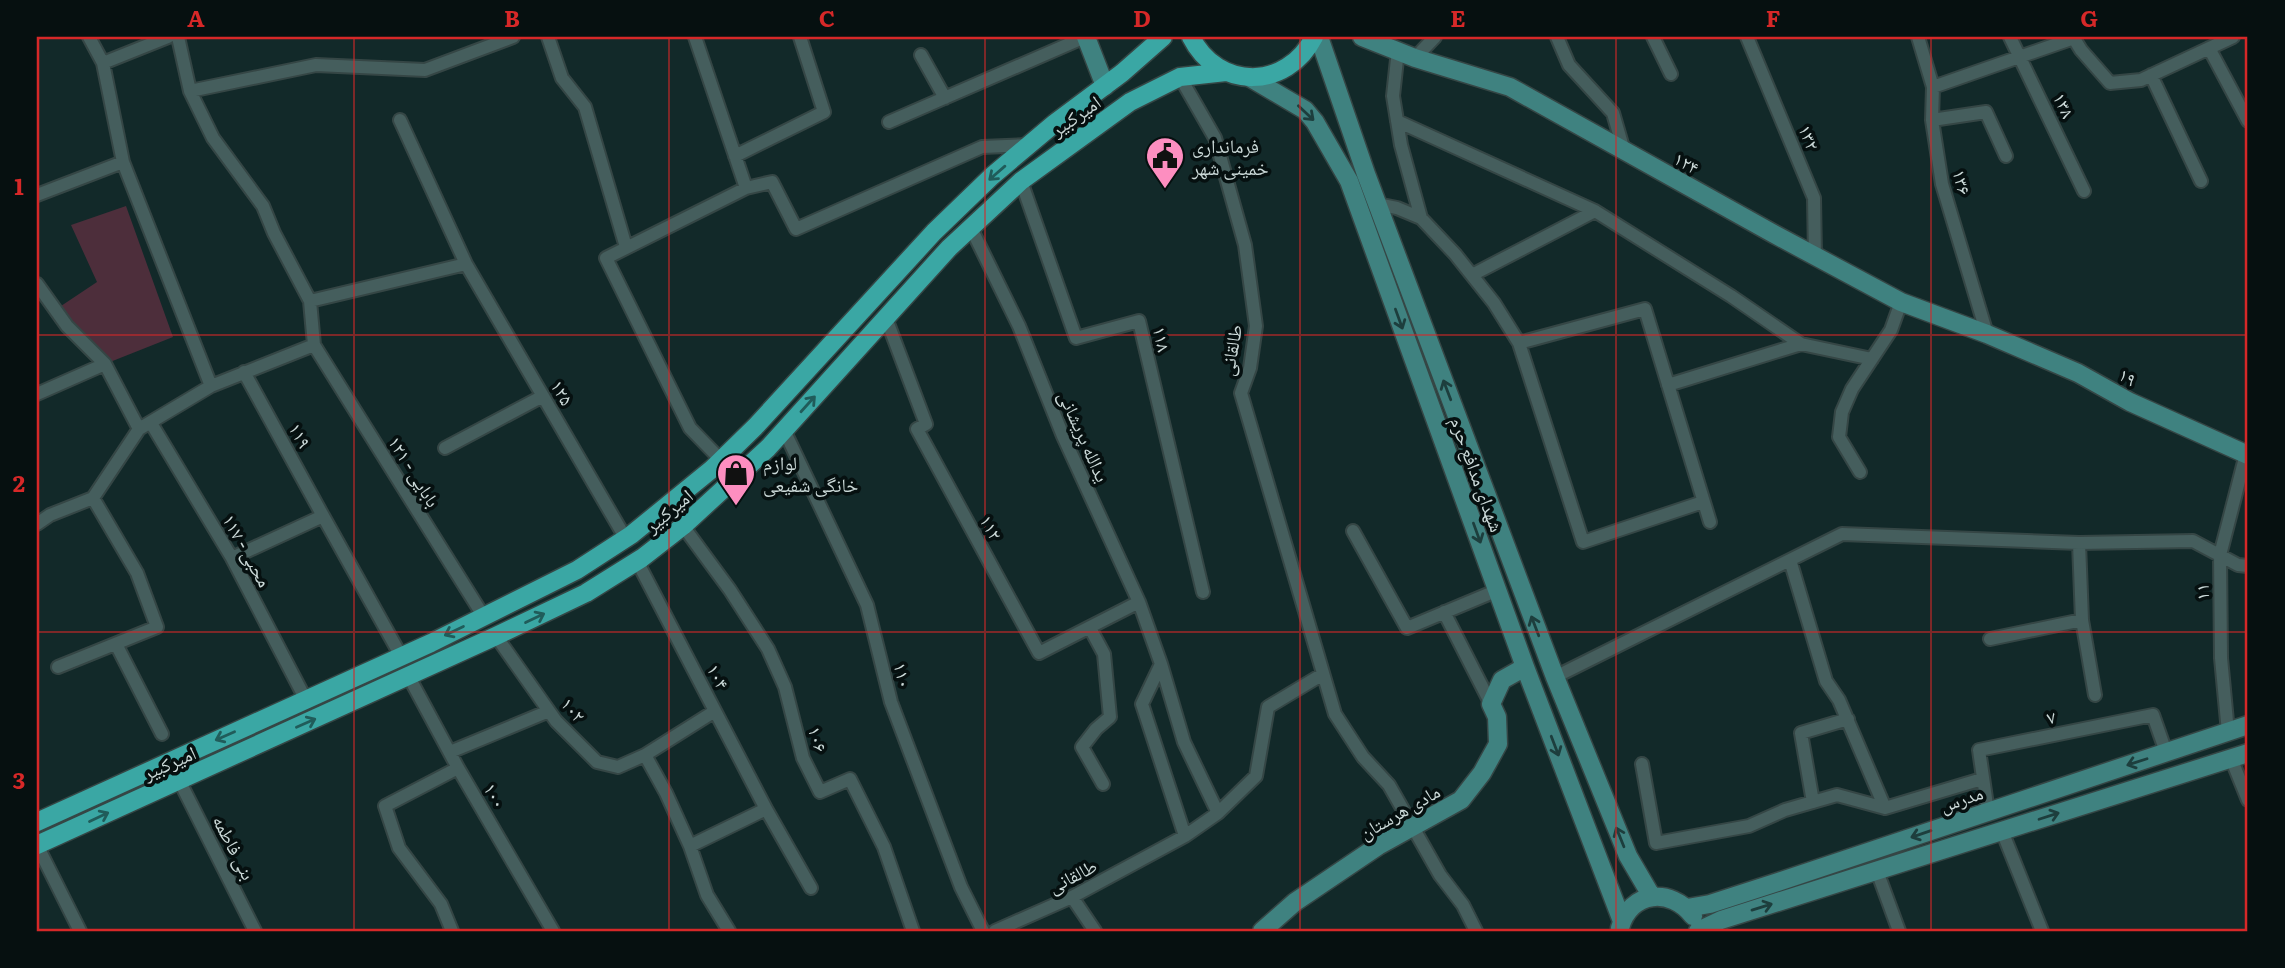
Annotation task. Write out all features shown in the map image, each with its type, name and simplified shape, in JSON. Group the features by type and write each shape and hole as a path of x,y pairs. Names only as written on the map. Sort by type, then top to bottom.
{"main road":[{"path":"1085,37 1105,86"},
{"name":"امیرکبیر","path":"37,822 484,617 577,570 626,539 673,503 755,427 934,232 992,176 1163,37"},
{"path":"1191,37 1206,59 1226,72 1249,77 1261,77 1283,69 1302,55 1316,37"},
{"name":"شهدای مدافع حرم","path":"1316,37 1358,178 1498,590 1621,926"},
{"name":"۱۲۴","path":"1362,37 1415,58 1510,87 1901,302 1987,334"},
{"name":"امیرکبیر","path":"37,845 496,636 586,593 637,562 683,526 768,448 970,226 1021,181 1130,102 1180,76 1226,72"},
{"name":"شهدای مدافع حرم","path":"1249,77 1305,110 1377,204 1555,677 1628,856 1652,897"},
{"path":"854,320 871,334"},
{"name":"۱۹","path":"1987,334 2078,373 2130,402 2247,454"},
{"path":"1490,704 1502,680 1525,667"},
{"name":"مادی هرستان","path":"1262,931 1295,902 1378,846 1461,800 1498,744 1497,717 1490,704"},
{"name":"مدرس","path":"1687,908 1710,904 2248,726"},
{"path":"1621,926 1629,910 1640,901 1664,897 1676,900 1687,908 1695,918 1698,931 1720,920 2240,755"}],"street":[{"path":"89,37 103,63 123,162 211,386"},
{"path":"103,63 168,37"},
{"path":"37,524 50,515 93,498 139,429 211,386 314,345 310,301 274,233 263,206 213,138 190,91 178,37"},
{"path":"190,91 316,65 425,70 513,37"},
{"path":"548,37 562,78 585,107 626,247"},
{"path":"695,37 746,188"},
{"path":"735,156 824,112 800,37"},
{"path":"890,122 1085,37"},
{"path":"1415,58 1435,37"},
{"path":"1557,37 1569,65 1612,113 1623,150"},
{"path":"1653,37 1671,74"},
{"name":"۱۳۲","path":"1747,37 1814,198 1815,256"},
{"name":"۱۳۶","path":"1918,37 1933,87 1932,120 1942,184 1987,334"},
{"name":"۱۳۸","path":"2010,37 2084,191"},
{"path":"1933,87 2073,38 2110,83 2141,80 2233,37"},
{"path":"2210,48 2248,121"},
{"path":"1398,50 1393,96 1401,145 1421,218"},
{"path":"921,55 945,98"},
{"path":"2151,75 2201,181"},
{"name":"طالقانی","path":"1180,76 1215,138 1245,245 1256,326 1250,368 1241,393 1335,714 1363,757 1389,785 1411,827 1440,875 1463,905 1476,931"},
{"path":"1932,120 1986,112 2006,156"},
{"name":"۱۲۵","path":"400,120 466,264 626,539"},
{"path":"1397,121 1595,211 1731,296 1801,344 1872,359"},
{"path":"721,460 690,428 606,258 746,188 772,182 796,229 982,147 1029,145"},
{"path":"37,195 123,162"},
{"name":"۱۱۸","path":"1021,181 1076,338 1139,321 1203,592"},
{"path":"1377,204 1397,208 1421,218 1494,303 1519,343 1583,542 1703,502"},
{"path":"1472,275 1595,211"},
{"name":"یدالله پریشانی","path":"970,226 1019,327 1063,436 1139,602 1184,742 1218,813"},
{"path":"310,301 466,264"},
{"path":"37,284 67,326 105,364 139,429"},
{"path":"1860,472 1839,437 1842,412 1852,389 1891,330 1901,302"},
{"path":"1519,343 1645,309 1710,522"},
{"name":"۱۱۲","path":"886,318 926,424 917,429 1039,653 1139,602"},
{"path":"1668,385 1801,344"},
{"name":"بابایی - ۱۲۱","path":"314,345 484,617"},
{"path":"37,394 105,364"},
{"name":"۱۱۹","path":"244,372 401,656"},
{"path":"445,448 542,396"},
{"name":"محبی - ۱۱۷","path":"151,423 232,558 306,700"},
{"name":"۱۱۰","path":"784,430 867,605 891,702 961,887 983,931"},
{"name":"۱۱","path":"2228,732 2221,658 2220,555 2247,454"},
{"path":"58,667 157,627 136,573 93,498"},
{"path":"232,558 323,516"},
{"name":"۱۰۶","path":"683,526 730,590 768,649 785,687 803,758 820,792 850,779 884,847 913,931"},
{"path":"1353,531 1407,628 1498,590"},
{"path":"1555,677 1842,534 2079,543 2193,541 2238,565 2248,566"},
{"path":"2079,543 2082,620 2095,695"},
{"path":"1790,560 1826,681 1848,719 1885,808"},
{"name":"۱۰۴","path":"637,562 811,888"},
{"path":"1444,612 1490,704"},
{"path":"1990,639 2082,620"},
{"path":"1090,628 1104,654 1110,717 1082,747 1103,784"},
{"name":"۱۰۲","path":"496,636 549,711 597,762 618,766 645,755 715,711"},
{"path":"116,644 162,734"},
{"path":"1161,664 1142,704 1185,836"},
{"name":"طالقانی","path":"995,931 1072,897 1185,836 1218,813 1256,776 1268,707 1323,674"},
{"name":"۱۰۰","path":"409,677 458,768 553,931"},
{"path":"450,752 549,711"},
{"name":"۷","path":"1988,812 1979,750 2153,715 2166,752"},
{"path":"1812,802 1801,733 1848,719"},
{"path":"645,755 690,846 707,895 729,931"},
{"path":"2240,755 2248,800"},
{"path":"1642,764 1656,843 1749,826 1785,810 1837,795 1885,808 1982,779"},
{"path":"452,931 442,904 399,848 385,806 458,768"},
{"name":"بنی فاطمه","path":"179,780 255,931"},
{"path":"690,846 766,808"},
{"path":"2002,831 2042,931"},
{"path":"37,845 80,931"},
{"path":"1877,871 1899,931"},
{"path":"1072,897 1095,931"}],"shaded area":[{"path":"126,206 173,337 105,364 55,310 97,282 71,225"}],"place":[{"name":"فرمانداری خمینی شهر","path":"1165,190"},
{"name":"لوازم خانگی شفیعی","path":"736,507"}]}
